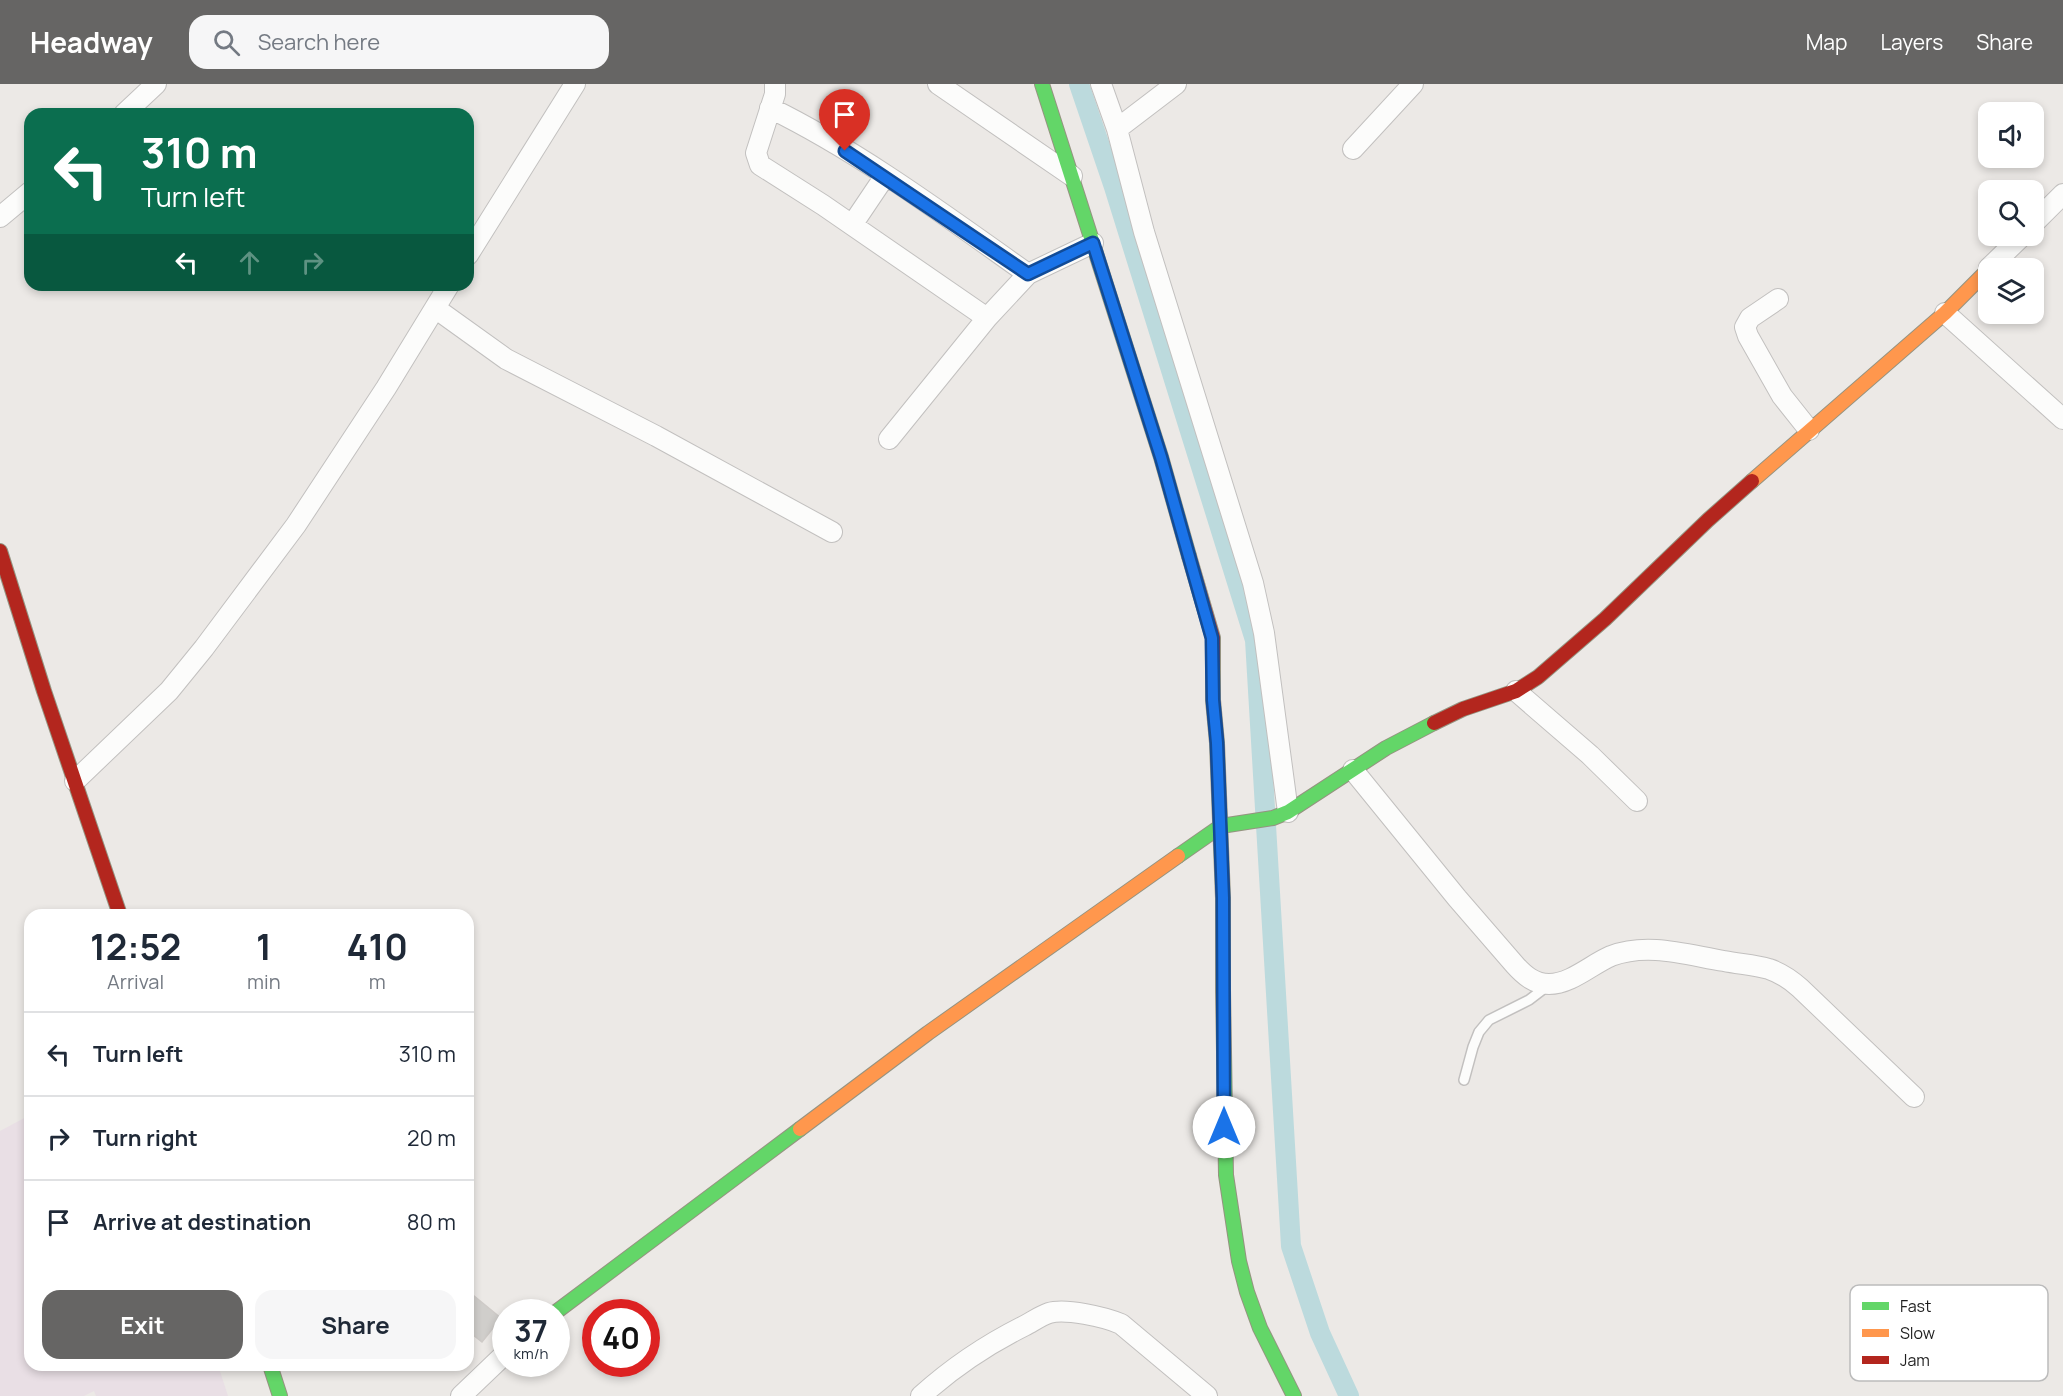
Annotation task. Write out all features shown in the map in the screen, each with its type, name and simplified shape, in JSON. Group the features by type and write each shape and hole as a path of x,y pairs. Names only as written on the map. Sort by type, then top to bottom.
{"street":[{"path":"130,108 156,84"},
{"path":"474,245 575,84"},
{"path":"775,84 775,94 756,153 760,165 987,318"},
{"path":"938,84 1072,176"},
{"path":"1042,84 1161,457 1212,638 1223,898 1226,1175 1239,1261 1247,1292 1260,1328 1293,1396"},
{"path":"1101,84 1117,129 1144,232 1253,583 1264,633 1281,815"},
{"path":"1117,129 1176,84"},
{"path":"1353,149 1413,84"},
{"path":"770,108 804,124 885,176 1028,274"},
{"path":"852,225 885,176"},
{"path":"2044,213 2063,194"},
{"path":"0,217 24,197"},
{"path":"889,439 987,318 1028,274 1093,243"},
{"path":"2000,258 2012,246"},
{"path":"570,1302 928,1033 1221,826 1281,815 1424,727 1516,691 1538,677 1605,619 1708,520 1809,429 1945,313 1978,280"},
{"path":"75,782 169,691 204,648 296,525 445,291"},
{"path":"1778,299 1750,318 1745,327 1782,396 1809,429"},
{"path":"435,308 506,359 656,436 832,532"},
{"path":"1945,313 2063,419"},
{"path":"0,551 44,691 118,909"},
{"path":"1516,691 1590,755 1636,801"},
{"path":"1353,770 1457,898 1524,975 1534,981 1550,984 1563,981 1612,956 1635,950 1657,949 1770,969 1787,977 1800,988 1914,1097"},
{"path":"921,1396 952,1369 1002,1336 1050,1313 1089,1314 1105,1317 1121,1324 1207,1396"},
{"path":"461,1396 492,1366"},
{"path":"272,1371 280,1396"}],"lane":[{"path":"1464,1080 1479,1032 1489,1020 1529,1000 1550,984"}],"shaded area":[{"path":"24,1118 24,1371 220,1371 228,1396 96,1396 94,1391 84,1396 0,1396 0,1131"}],"building":[{"path":"474,1296 492,1311 492,1329 482,1342 474,1336"}],"waterway":[{"path":"1079,84 1114,187 1255,640 1291,1246 1320,1333 1349,1396"}],"traffic: fast":[{"path":"1042,84 1161,457 1189,556"},
{"path":"1178,856 1221,826 1273,818 1288,812 1386,748 1434,723"},
{"path":"1223,990 1226,1175 1239,1261 1260,1328 1294,1396"},
{"path":"570,1302 800,1129"},
{"path":"272,1371 280,1396"}],"traffic: slow":[{"path":"1752,481 1945,313 1978,280"},
{"path":"800,1129 928,1033 1178,856"}],"traffic: jam":[{"path":"1434,723 1463,709 1516,691 1538,677 1605,619 1752,481"},
{"path":"0,551 44,691 118,909"},
{"path":"1189,556 1213,638 1213,700 1217,743 1223,898 1223,990"}],"route":[{"path":"845,151 1028,274 1093,243 1161,457 1212,638 1223,898 1224,1127"}]}
